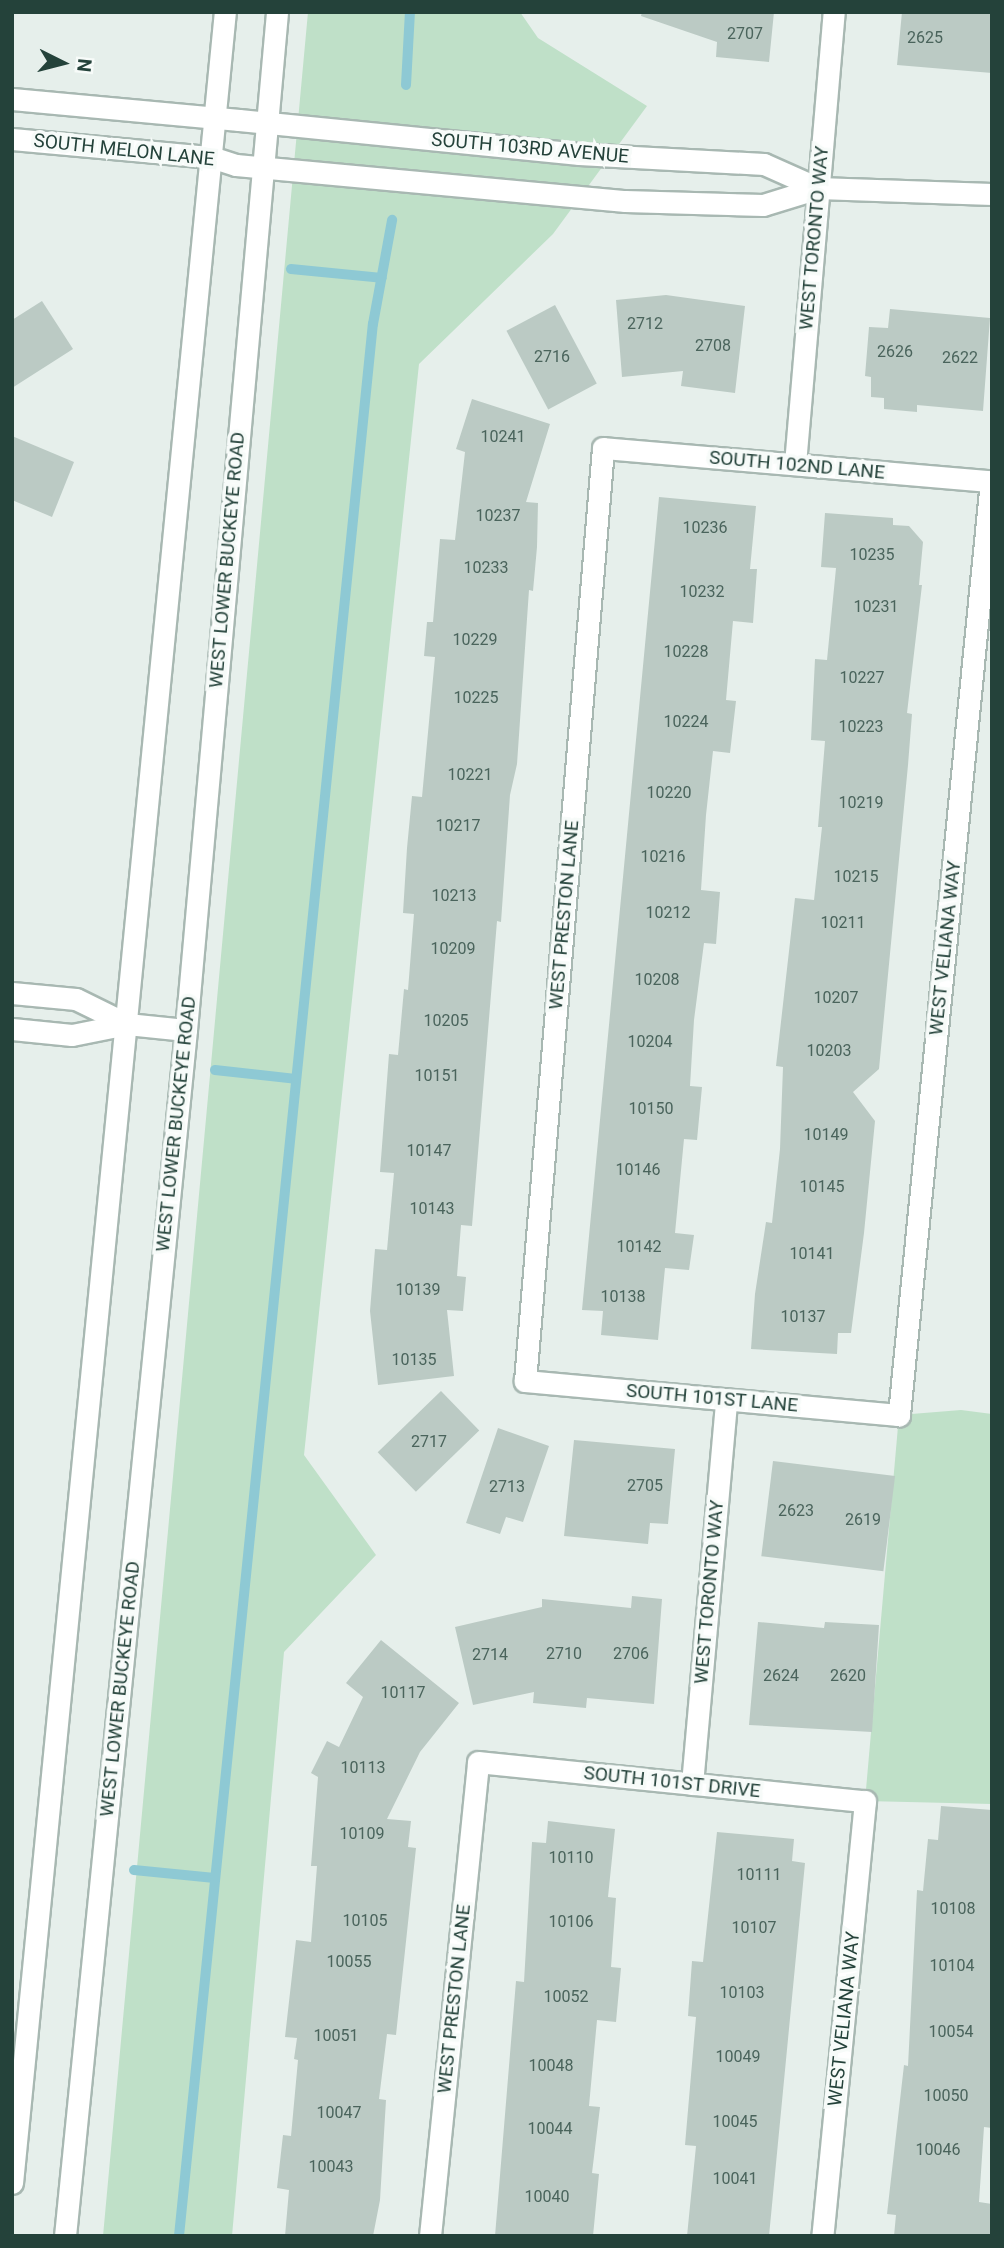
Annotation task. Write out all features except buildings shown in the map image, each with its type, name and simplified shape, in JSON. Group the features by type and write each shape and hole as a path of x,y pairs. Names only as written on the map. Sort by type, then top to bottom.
{"street":[{"path":"12,2182 225,12"},
{"name":"WEST LOWER BUCKEYE ROAD","path":"65,2236 186,1030 265,122 277,12"},
{"name":"WEST TORONTO WAY","path":"795,464 834,12"},
{"name":"SOUTH MELON LANE","path":"12,99 239,120"},
{"name":"SOUTH 103RD AVENUE","path":"239,120 579,154 764,164 818,188"},
{"name":"SOUTH MELON LANE","path":"12,139 211,157 236,165"},
{"name":"SOUTH 103RD AVENUE","path":"236,165 625,201 763,205 818,188 992,194"},
{"name":"SOUTH 102ND LANE","path":"603,448 991,481"},
{"name":"WEST PRESTON LANE","path":"525,1381 603,448"},
{"name":"WEST VELIANA WAY","path":"899,1415 991,481"},
{"path":"12,993 76,999 127,1024"},
{"path":"12,1029 72,1035 127,1024 186,1030"},
{"name":"SOUTH 101ST LANE","path":"525,1381 899,1415"},
{"name":"WEST TORONTO WAY","path":"692,1784 726,1400"},
{"name":"WEST PRESTON LANE","path":"430,2236 478,1762"},
{"name":"SOUTH 101ST DRIVE","path":"478,1762 865,1801"},
{"name":"WEST VELIANA WAY","path":"822,2236 865,1801"}],"green space":[{"path":"308,12 520,12 538,38 647,106 553,234 419,364 304,1455 376,1555 284,1652 232,2236 103,2236"},
{"path":"961,1410 992,1414 992,1804 865,1801 899,1415"}],"waterway":[{"path":"406,85 410,12"},
{"path":"179,2236 373,324 392,220"},
{"path":"291,269 382,278"},
{"path":"215,1070 296,1079"},
{"path":"134,1870 215,1878"}]}
